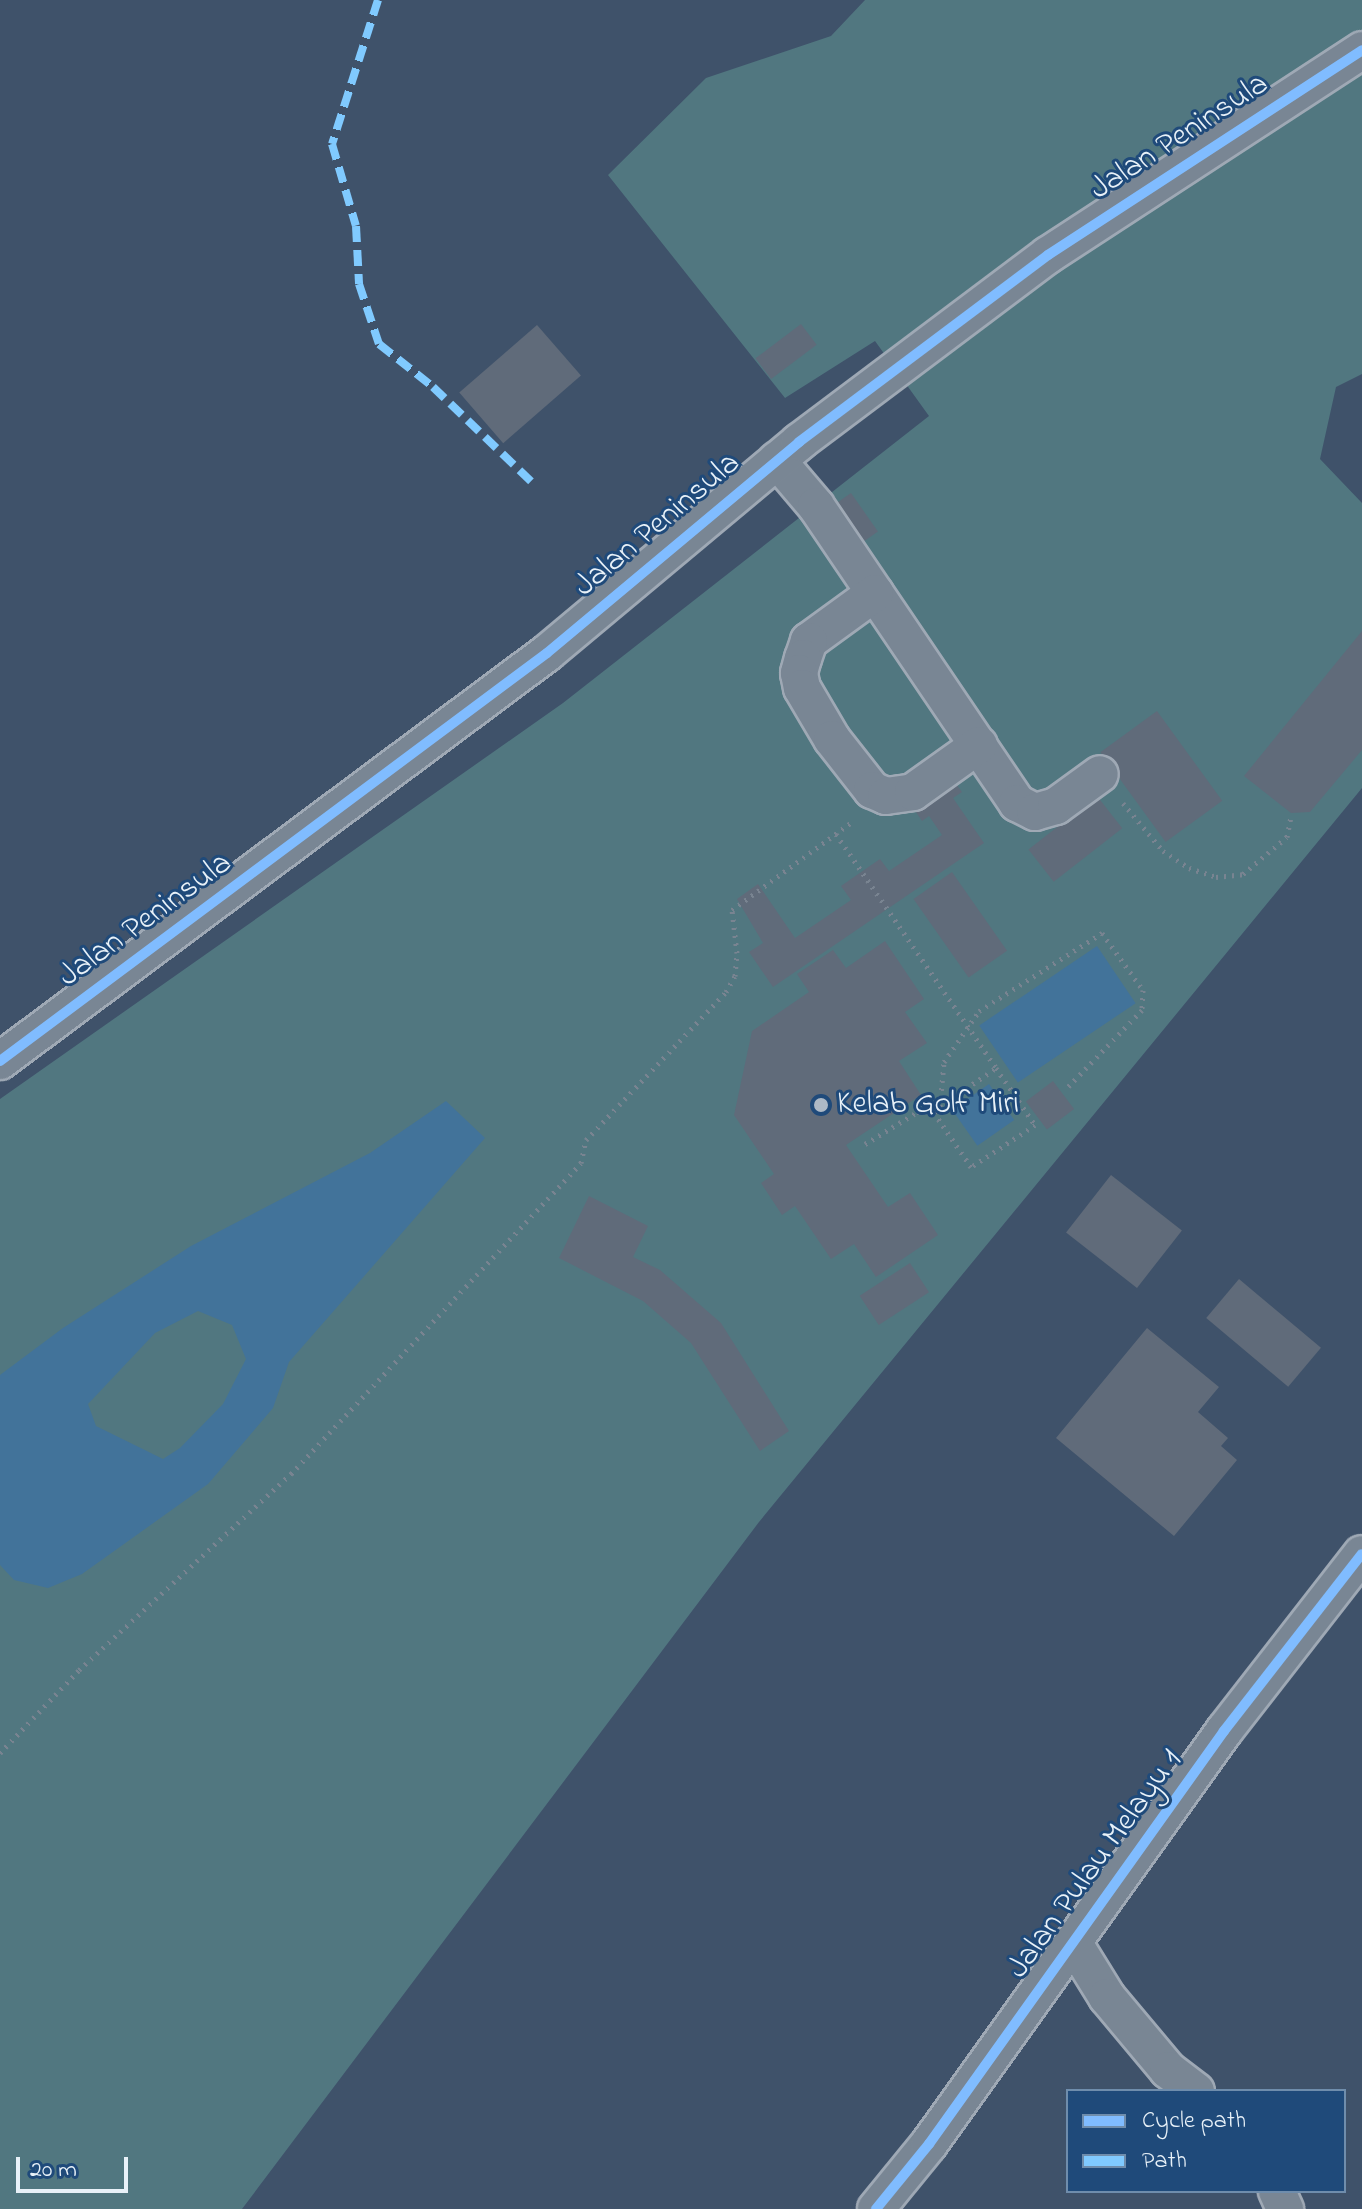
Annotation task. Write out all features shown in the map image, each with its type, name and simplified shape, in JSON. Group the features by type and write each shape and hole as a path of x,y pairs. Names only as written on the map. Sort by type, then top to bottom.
{"street":[{"name":"Jalan Peninsula","path":"0,1061 547,653 777,460 1048,255 1362,50"},
{"path":"777,460 816,506 1017,803 1035,812 1056,806 1100,774"},
{"path":"875,593 809,641 799,673 802,688 832,739 872,790 886,796 913,792 979,745"},
{"name":"Jalan Pulau Melayu 1","path":"876,2209 929,2144 1224,1731 1362,1554"},
{"path":"1073,1942 1107,1997 1168,2070 1193,2089"}],"path":[{"path":"1100,774 1163,851 1189,868 1216,877 1243,874 1287,837 1291,817"},
{"path":"0,1753 79,1670 291,1474 581,1163 586,1140 726,992 735,976 737,953 732,910 886,796"},
{"path":"836,834 1035,1125 971,1167 933,1111"},
{"path":"940,1106 944,1062 979,1011 1102,933 1143,990 1142,1010 1067,1088"},
{"path":"865,1144 917,1112 933,1111 996,1068"}],"green space":[{"path":"865,0 1362,0 1362,374 1336,387 1320,459 1362,503 1362,788 759,1522 242,2209 0,2209 0,1099 563,703 929,416 875,341 785,398 608,175 706,78 831,36"}],"water":[{"path":"1097,946 1136,1003 1018,1083 979,1025"},
{"path":"989,1084 1014,1120 977,1146 952,1110"},
{"path":"446,1101 485,1138 289,1362 273,1408 208,1484 82,1574 48,1588 14,1580 0,1565 0,1375 63,1328 191,1246 370,1153","holes":["198,1311 232,1325 246,1359 223,1404 180,1448 163,1459 96,1426 88,1404 155,1333"]}],"building":[{"path":"801,324 817,345 771,379 755,358"},
{"path":"537,325 581,376 503,443 459,393"},
{"path":"851,493 878,532 858,545 831,507"},
{"path":"1362,631 1362,750 1310,812 1291,813 1244,776"},
{"path":"1157,711 1222,801 1166,842 1100,752"},
{"path":"934,753 962,792 953,798 984,843 773,987 749,952 763,943 737,899 758,884 795,938 851,900 841,886 880,859 889,871 942,835 929,816 922,821 894,780"},
{"path":"1097,796 1122,828 1054,882 1028,850"},
{"path":"952,872 1007,951 969,978 913,899"},
{"name":"Kelab Golf Miri","path":"885,941 924,999 905,1012 927,1043 899,1061 921,1095 846,1145 888,1207 910,1193 938,1235 876,1277 854,1244 831,1259 795,1206 782,1215 761,1183 774,1174 734,1115 752,1031 809,992 797,974 833,950 846,968"},
{"path":"1053,1081 1074,1109 1047,1129 1026,1101"},
{"path":"1111,1175 1182,1230 1137,1288 1066,1233"},
{"path":"589,1196 648,1226 633,1257 660,1270 721,1323 789,1431 760,1451 691,1343 643,1301 559,1258"},
{"path":"910,1263 929,1292 879,1325 860,1296"},
{"path":"1239,1279 1321,1348 1288,1387 1206,1318"},
{"path":"1147,1328 1219,1387 1198,1412 1228,1438 1221,1446 1237,1460 1174,1536 1056,1438"}],"marked path":[{"path":"378,0 332,144 356,226 359,284 379,344 433,387 537,487"}],"cycle path":[{"path":"0,1061 547,653 799,442 1048,255 1362,50"},
{"path":"876,2209 929,2144 1224,1731 1362,1554"}],"place":[{"name":"Kelab Golf Miri","path":"821,1105"}]}
